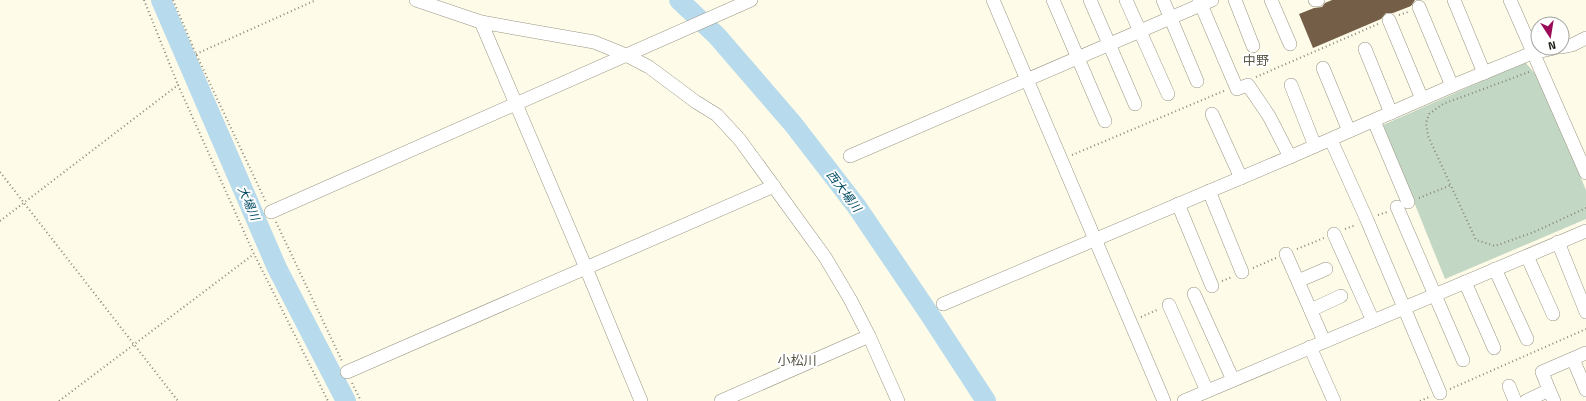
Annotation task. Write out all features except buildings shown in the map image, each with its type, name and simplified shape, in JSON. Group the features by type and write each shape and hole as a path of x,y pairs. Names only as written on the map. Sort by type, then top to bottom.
{"street":[{"path":"416,0 481,22 594,42 626,54 649,67 696,102 717,115 740,140 825,257 850,299 869,336 898,401"},
{"path":"271,212 751,0"},
{"path":"993,0 1164,401"},
{"path":"1053,0 1105,121"},
{"path":"1090,0 1135,104"},
{"path":"1126,0 1168,94"},
{"path":"1163,0 1197,81"},
{"path":"1235,0 1254,46"},
{"path":"1271,0 1290,44"},
{"path":"1454,0 1484,73"},
{"path":"1510,0 1530,48"},
{"path":"850,156 1026,79 1171,18 1204,2 1237,88 1248,85 1269,116 1290,157"},
{"path":"1419,7 1452,86"},
{"path":"1389,20 1422,99"},
{"path":"481,22 641,401"},
{"path":"1570,45 1586,38"},
{"path":"1365,49 1392,112"},
{"path":"943,304 1331,140 1452,86 1530,54"},
{"path":"1533,56 1586,173"},
{"path":"1323,68 1349,131"},
{"path":"1291,85 1315,146"},
{"path":"1212,114 1241,178"},
{"path":"1374,121 1434,295 1463,360"},
{"path":"1331,140 1440,393"},
{"path":"347,372 774,186"},
{"path":"1209,191 1242,272"},
{"path":"1178,204 1212,286"},
{"path":"1184,401 1586,231"},
{"path":"1334,234 1372,321"},
{"path":"1558,242 1586,312"},
{"path":"1286,254 1324,342"},
{"path":"1527,256 1553,314"},
{"path":"1298,281 1326,269"},
{"path":"1495,269 1527,339"},
{"path":"1465,282 1494,348"},
{"path":"1194,294 1233,380"},
{"path":"1311,310 1341,296"},
{"path":"1169,305 1207,391"},
{"path":"721,401 869,336"},
{"path":"1310,348 1334,401"},
{"path":"1526,401 1552,395 1542,372 1586,352"},
{"path":"1573,358 1586,390"},
{"path":"1508,386 1515,401"}],"path":[{"path":"144,0 178,85 254,254 328,401"},
{"path":"173,0 196,54 361,401"},
{"path":"196,54 316,0"},
{"path":"1062,159 1419,7"},
{"path":"1539,68 1443,104 1429,114 1426,123 1428,136 1476,240 1495,246 1534,232 1586,208"},
{"path":"0,221 178,85"},
{"path":"0,172 178,401"},
{"path":"59,401 254,254"},
{"path":"1420,401 1586,329"}],"green space":[{"path":"1525,62 1538,77 1586,190 1586,219 1445,279 1383,125"}],"waterway":[{"name":"大場川","path":"161,0 277,268 346,401"},
{"name":"西大場川","path":"679,0 717,36 793,124 857,207 986,401"}],"district":[{"name":"中野","path":"1256,60"},
{"name":"小松川","path":"797,360"}]}
